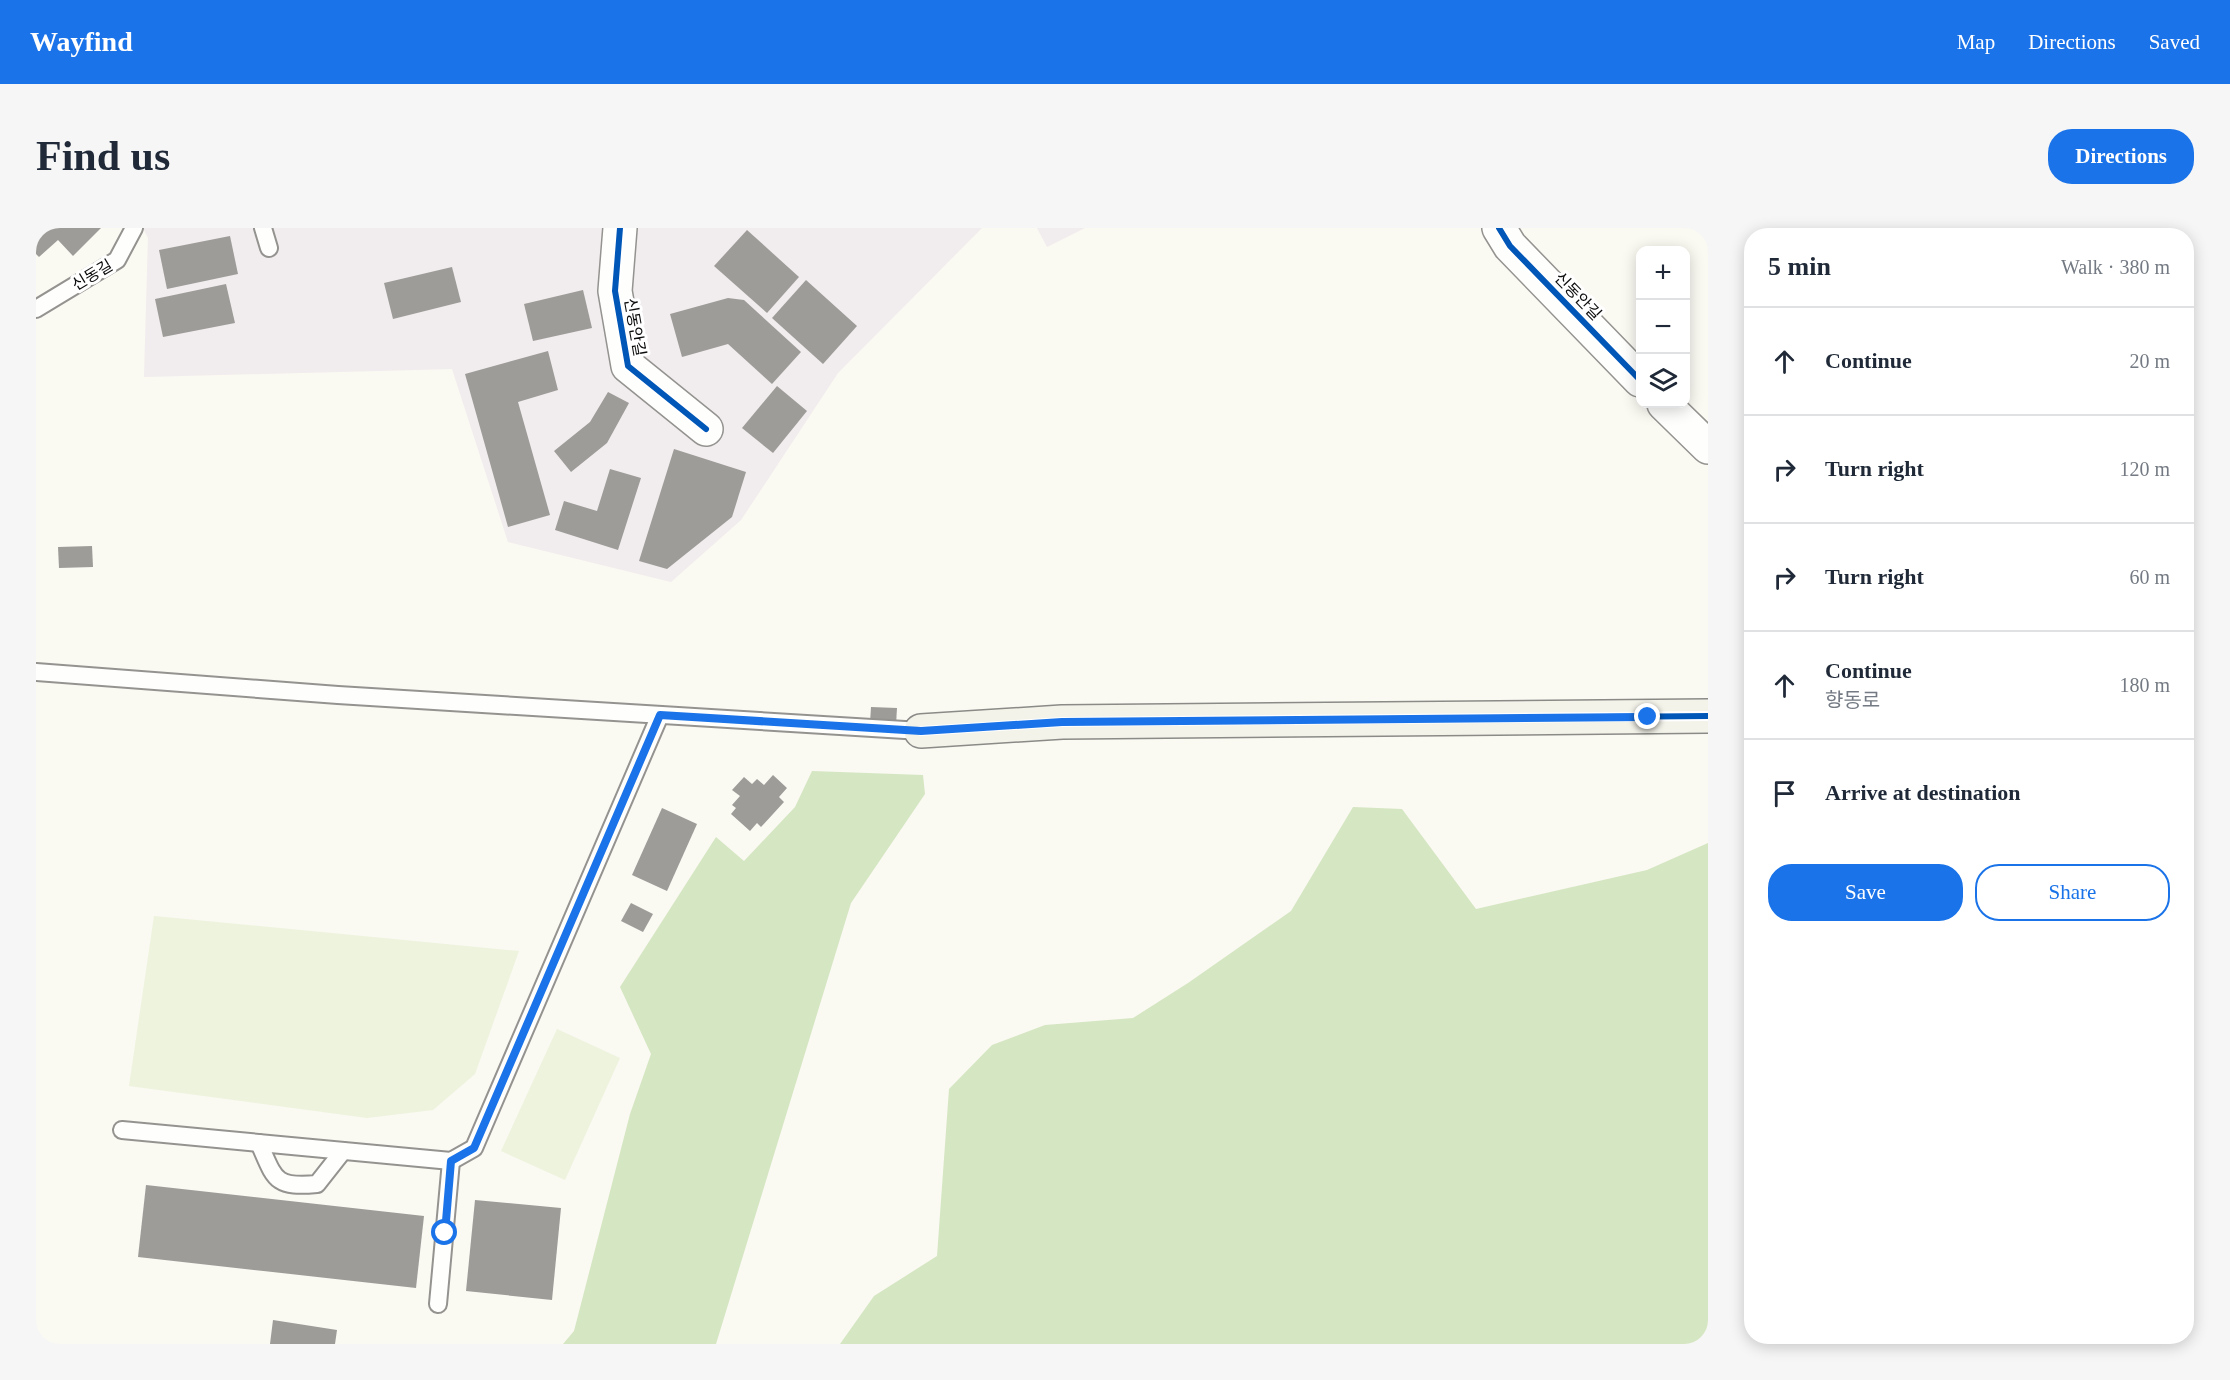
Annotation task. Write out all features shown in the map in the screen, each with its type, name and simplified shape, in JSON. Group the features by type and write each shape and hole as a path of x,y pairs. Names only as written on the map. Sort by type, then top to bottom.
{"street":[{"name":"신동안길","path":"620,228 615,291 628,366 706,429"},
{"name":"신동안길","path":"1499,228 1510,246 1636,375"},
{"path":"1668,408 1708,447"},
{"path":"921,731 1062,722 1708,716"}],"lane":[{"name":"신동길","path":"36,309 117,260 134,228"},
{"path":"263,228 269,248"},
{"path":"36,672 338,695 921,731"},
{"path":"122,1130 451,1161 474,1148 660,715"},
{"path":"259,1143 274,1177 291,1186 317,1184 343,1151"},
{"path":"438,1304 451,1161"}],"shaded area":[{"path":"143,228 982,228 838,373 741,520 671,582 508,542 452,369 144,377 148,238"},
{"path":"1037,228 1085,228 1047,247"}],"green space":[{"path":"812,771 923,775 925,794 851,903 716,1344 563,1344 574,1331 630,1114 651,1054 620,987 716,837 744,861 795,807"},
{"path":"1353,807 1402,809 1476,909 1647,870 1708,843 1708,1344 840,1344 874,1296 937,1256 949,1089 992,1045 1045,1025 1133,1018 1188,983 1291,911"},
{"path":"154,916 519,951 475,1074 433,1110 367,1118 129,1086"},
{"path":"557,1029 620,1058 565,1180 501,1151"}],"building":[{"path":"36,228 101,228 73,256 58,240 39,257 36,254"},
{"path":"747,230 799,277 767,313 714,266"},
{"path":"230,236 238,274 167,289 159,250"},
{"path":"452,267 461,302 393,319 384,283"},
{"path":"806,280 857,326 823,364 772,318"},
{"path":"226,284 235,323 163,337 155,299"},
{"path":"583,290 592,328 533,341 524,304"},
{"path":"728,298 744,300 801,352 772,384 728,344 682,357 670,314"},
{"path":"548,351 558,390 518,402 550,515 508,527 465,374"},
{"path":"777,386 807,411 773,453 742,428"},
{"path":"608,392 629,403 607,443 571,472 554,451 590,422"},
{"path":"674,449 746,472 732,517 667,569 639,561"},
{"path":"610,469 641,478 618,550 555,530 564,501 597,511"},
{"path":"92,546 93,567 59,568 58,547"},
{"path":"871,707 897,708 896,725 870,723"},
{"path":"773,775 787,788 779,797 784,802 761,827 757,823 750,831 731,814 736,808 732,805 740,796 732,790 744,777 752,784 757,779 764,785"},
{"path":"662,808 697,824 667,891 632,875"},
{"path":"631,903 653,914 643,932 621,921"},
{"path":"146,1185 424,1216 416,1288 138,1257"},
{"path":"475,1200 561,1208 552,1300 466,1291"},
{"path":"273,1320 337,1330 335,1344 270,1344"}],"cycle path":[{"path":"620,228 615,291 628,366 706,429"},
{"path":"1499,228 1510,246 1636,376"},
{"path":"921,731 1062,722 1708,716"}],"route":[{"path":"445,1233 451,1161 474,1148 660,715 921,731 1062,722 1648,717"}]}
